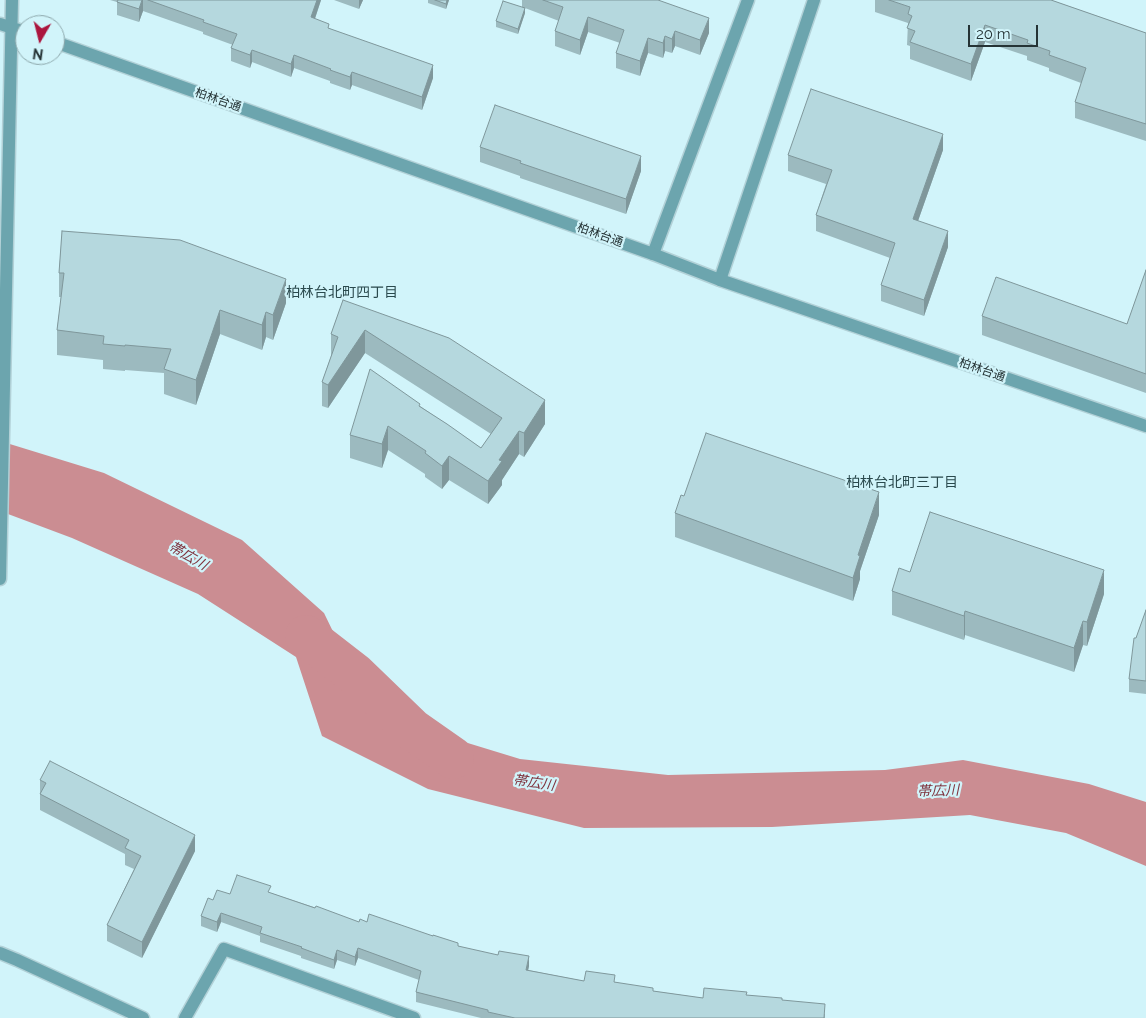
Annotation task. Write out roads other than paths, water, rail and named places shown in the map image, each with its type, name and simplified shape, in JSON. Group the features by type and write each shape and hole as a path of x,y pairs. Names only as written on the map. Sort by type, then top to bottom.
{"street":[{"path":"0,579 5,347 5,25 12,0"},
{"path":"653,254 748,0"},
{"path":"720,280 814,0"},
{"name":"柏林台通","path":"65,46 653,254 720,280 1146,426"},
{"path":"185,1018 224,949 414,1018"},
{"path":"0,954 18,960 143,1018"}],"water":[{"path":"0,441 104,473 242,540 324,613 373,714 520,759 668,775 885,770 963,760 1089,784 1146,802 1146,866 1066,833 970,815 772,827 584,828 428,789 322,736 296,657 198,594 72,538 0,511"}],"waterway":[{"name":"帯広川","path":"306,636 355,674 413,730 453,758"}],"district":[{"name":"柏林台北町四丁目","path":"342,293"},
{"name":"柏林台北町三丁目","path":"902,483"}]}
